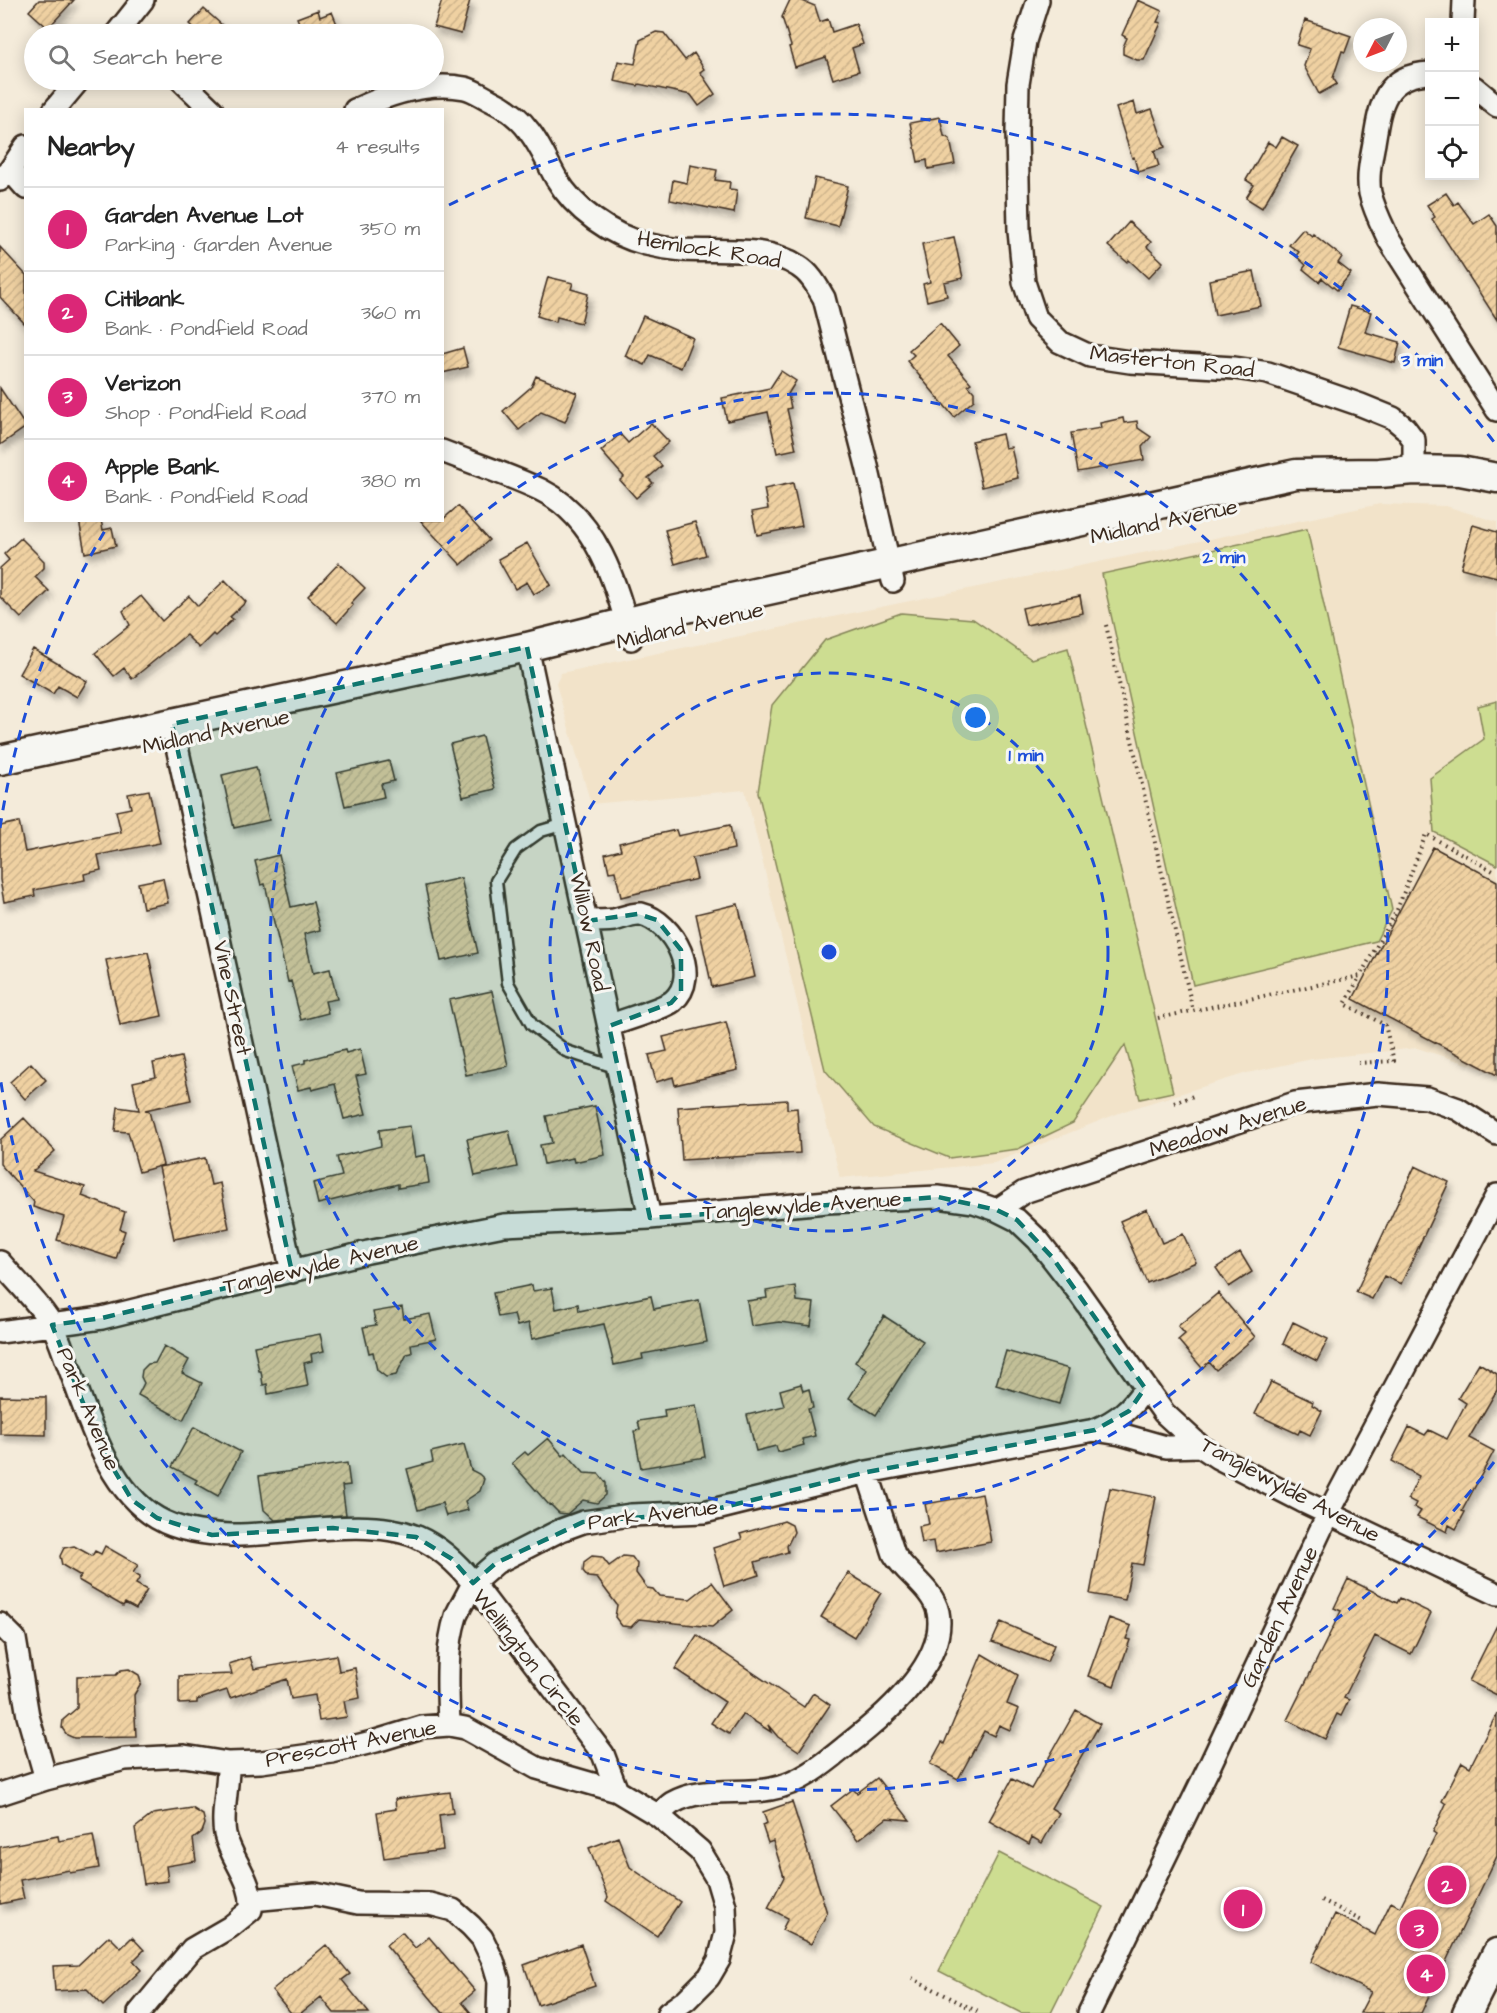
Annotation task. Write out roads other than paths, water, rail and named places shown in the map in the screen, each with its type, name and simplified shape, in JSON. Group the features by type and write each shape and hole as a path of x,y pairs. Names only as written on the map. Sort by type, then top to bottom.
{"street":[{"path":"129,24 143,0"},
{"name":"Masterton Road","path":"1038,0 1023,52 1018,84 1017,131 1019,231 1024,282 1036,318 1060,342 1090,356 1130,362 1234,368 1268,373 1361,405 1393,418 1405,428 1414,440 1414,470"},
{"path":"1463,18 1464,0"},
{"path":"1425,73 1413,74 1398,81 1387,92 1380,107 1370,170 1370,192 1376,214 1389,240 1497,410"},
{"name":"Hemlock Road","path":"444,87 467,88 506,108 529,130 558,181 581,209 625,237 645,244 680,250 755,253 782,257 800,266 815,282 824,297 891,572"},
{"path":"56,108 71,90"},
{"path":"191,90 210,108"},
{"name":"Hemlock Road","path":"360,108 399,93 414,90"},
{"path":"1479,91 1497,106"},
{"path":"24,149 5,175 24,187"},
{"path":"444,452 542,490 569,509 589,531 602,556 617,590 629,631"},
{"name":"Midland Avenue","path":"0,779 173,733 891,572 1379,473 1414,470 1460,471 1497,478"},
{"name":"Willow Road","path":"529,655 650,1218"},
{"name":"Midland Avenue","path":"0,760 173,733"},
{"name":"Vine Street","path":"173,733 292,1272"},
{"path":"586,921 613,920 638,914 657,920 671,934 681,950 684,974 681,992 670,1003 609,1026"},
{"name":"Meadow Avenue","path":"997,1210 1024,1192 1295,1103 1378,1094 1427,1098 1458,1110 1497,1134"},
{"name":"Garden Avenue","path":"1089,2013 1220,1745 1329,1512 1497,1195"},
{"name":"Tanglewylde Avenue","path":"52,1325 102,1318 368,1252 504,1225 650,1218 827,1202 938,1197 974,1202 1017,1220 1052,1257 1164,1413 1200,1446 1218,1458 1302,1501 1497,1594"},
{"path":"0,1262 52,1325"},
{"name":"Park Avenue","path":"0,1332 52,1325 100,1448 114,1475 132,1500 157,1518 184,1529 212,1535 257,1536 333,1528 394,1532 416,1537 434,1546 452,1559 473,1583 496,1563 561,1530 583,1522 631,1515 704,1512 867,1472 1095,1430 1123,1416 1135,1404 1145,1388"},
{"name":"Park Avenue","path":"1095,1430 1120,1434 1166,1447 1200,1446"},
{"path":"659,1816 671,1803 692,1795 772,1789 792,1783 814,1770 874,1724 902,1698 917,1677 932,1650 937,1634 938,1615 935,1603 894,1554 867,1472"},
{"name":"Wellington Circle","path":"449,1725 449,1663 452,1638 457,1615 473,1583 603,1754 617,1791"},
{"path":"0,1624 15,1639 28,1716 46,1779"},
{"name":"Prescott Avenue","path":"0,1794 46,1779 125,1759 184,1756 228,1763 261,1762 332,1752 422,1727 449,1725 465,1728 537,1768 617,1791 659,1816 700,1851 717,1879 726,1906 726,1933 718,1960 709,1977 686,2000 668,2013"},
{"path":"139,2013 192,1949 251,1910 252,1900 248,1886 225,1836 228,1763"},
{"path":"252,1900 315,1894 358,1903 430,1904 453,1910 482,1938 493,1961 499,1981 498,2013"},
{"path":"1467,2013 1496,1956"}],"lane":[{"path":"565,824 541,831 516,849 496,881 508,983 531,1025 566,1051 618,1068"}],"place":[{"name":"Citibank","path":"1447,1885"},
{"name":"Garden Avenue Lot","path":"1243,1909"},
{"name":"Verizon","path":"1419,1929"},
{"name":"Apple Bank","path":"1426,1974"}]}
